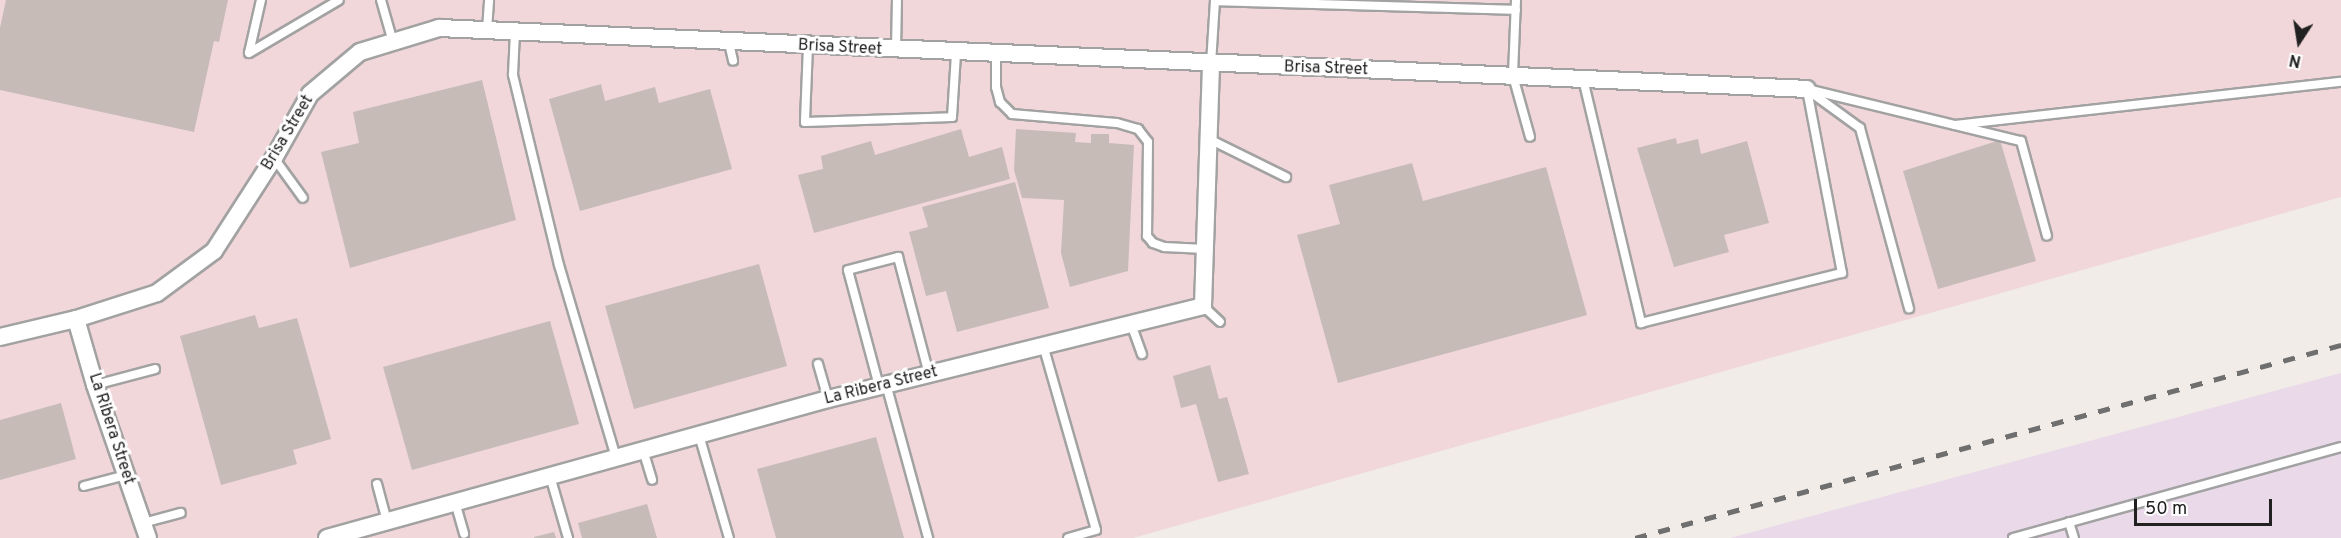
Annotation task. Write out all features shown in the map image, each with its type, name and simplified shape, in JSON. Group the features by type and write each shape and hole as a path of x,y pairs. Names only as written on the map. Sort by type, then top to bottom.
{"street":[{"name":"Brisa Street","path":"0,338 76,319 157,293 214,251 274,158 310,94 360,52 439,28 729,43 1211,64 1583,77 1807,89"},
{"path":"1203,306 1211,64"},
{"name":"La Ribera Street","path":"327,538 361,533 387,521 828,399 1203,306"},
{"name":"La Ribera Street","path":"76,319 95,385 145,531"}],"lane":[{"path":"261,0 249,53 339,0"},
{"path":"320,12 322,0"},
{"path":"381,0 393,42"},
{"path":"487,30 489,0"},
{"path":"896,50 897,0"},
{"path":"1516,0 1513,76 1530,137"},
{"path":"1211,64 1215,1 1516,10"},
{"path":"515,32 513,75 559,265 616,458"},
{"path":"729,43 733,61"},
{"path":"808,46 805,122 952,117 956,53"},
{"path":"996,54 996,87 1000,102 1012,114 1117,123 1138,129 1148,142 1147,236 1153,243 1164,247 1205,249"},
{"path":"1583,77 1641,323 1842,273 1807,89"},
{"path":"1955,125 2341,82"},
{"path":"1807,89 2021,141 2047,236"},
{"path":"1807,89 1860,128 1909,308"},
{"path":"1209,140 1286,177"},
{"path":"274,158 303,198"},
{"path":"928,538 848,270 898,257 929,374"},
{"path":"1203,306 1220,322"},
{"path":"1131,324 1142,354"},
{"path":"1044,345 1096,530 1068,538"},
{"path":"818,364 828,399"},
{"path":"95,385 155,369"},
{"path":"699,435 729,538"},
{"path":"2013,538 2341,447"},
{"path":"643,450 652,480"},
{"path":"84,486 126,475"},
{"path":"550,476 568,538"},
{"path":"377,484 387,521"},
{"path":"455,502 464,534"},
{"path":"145,531 181,513"},
{"path":"2069,522 2074,538"}],"shaded area":[{"path":"0,0 2341,0 2341,197 1133,538 0,538"},
{"path":"2341,373 2341,538 1730,538"}],"building":[{"path":"6,0 228,0 219,42 214,41 194,132 0,90 0,28"},
{"path":"482,80 516,220 350,268 321,152 359,143 353,112"},
{"path":"601,84 605,101 655,87 659,103 710,89 732,169 580,211 549,99"},
{"path":"961,129 969,157 1002,147 1010,179 814,233 798,175 823,169 821,156 871,141 875,155"},
{"path":"1016,129 1076,133 1075,142 1091,143 1091,134 1109,134 1109,143 1134,145 1128,271 1070,287 1061,253 1064,200 1022,198 1014,170"},
{"path":"1676,138 1677,144 1698,139 1701,154 1747,141 1769,223 1724,235 1729,252 1674,267 1637,148"},
{"path":"2000,140 2036,261 1938,289 1903,171"},
{"path":"1412,163 1423,201 1546,167 1587,315 1338,383 1297,235 1340,224 1329,185"},
{"path":"1015,182 1049,308 957,332 946,291 926,296 909,232 928,227 922,207"},
{"path":"759,264 787,366 634,409 605,306"},
{"path":"255,315 259,328 297,318 331,439 293,450 297,464 221,485 180,336"},
{"path":"550,321 579,424 412,470 383,367"},
{"path":"1210,365 1219,399 1227,397 1249,474 1218,482 1196,404 1181,408 1173,376"},
{"path":"61,403 76,459 0,480 0,420"},
{"path":"876,437 904,538 776,538 757,469"},
{"path":"647,504 657,538 582,538 578,523"},
{"path":"554,532 556,538 534,538 534,537"}],"railway":[{"path":"1635,538 2341,345"}]}
